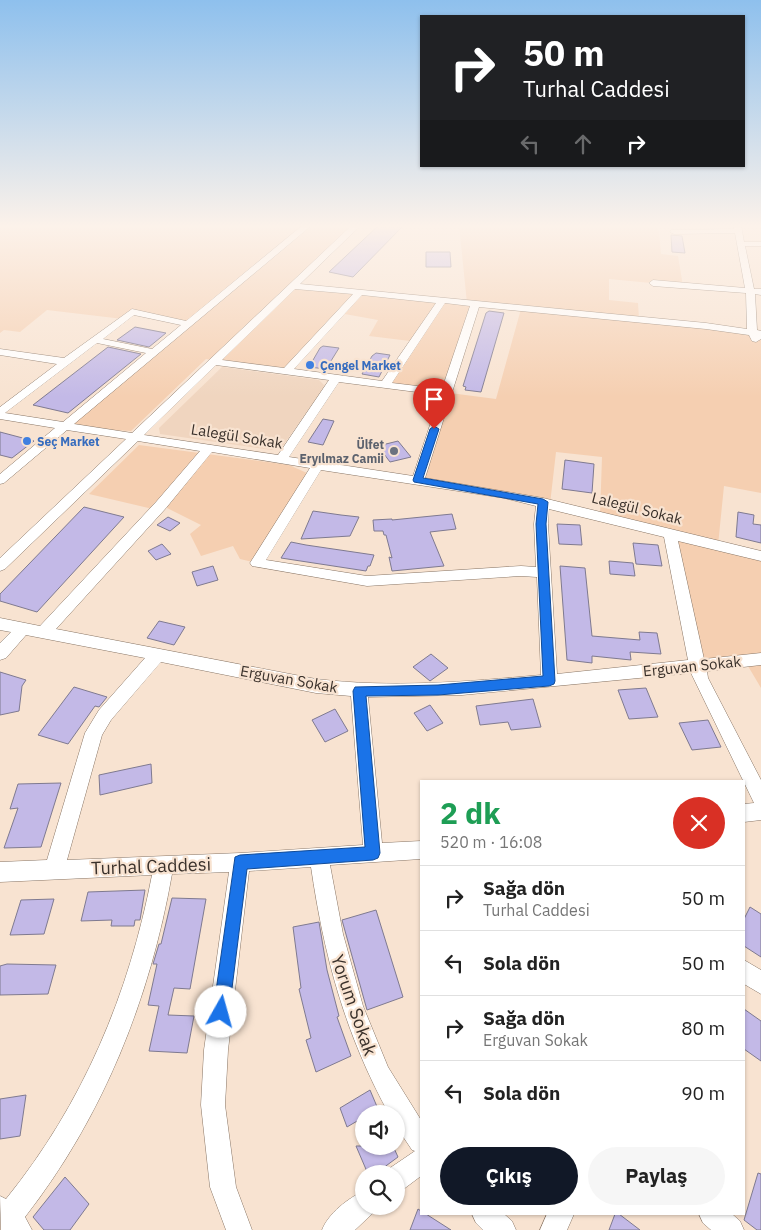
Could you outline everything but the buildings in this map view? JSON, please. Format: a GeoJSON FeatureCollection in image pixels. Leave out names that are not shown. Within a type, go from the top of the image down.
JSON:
{"type":"FeatureCollection","features":[{"type":"Feature","properties":{"kind":"street"},"geometry":{"type":"LineString","coordinates":[[0,480],[238,282]]}},
{"type":"Feature","properties":{"kind":"street"},"geometry":{"type":"LineString","coordinates":[[0,566],[298,282]]}},
{"type":"Feature","properties":{"kind":"street"},"geometry":{"type":"LineString","coordinates":[[748,282],[756,333],[761,343]]}},
{"type":"Feature","properties":{"kind":"street"},"geometry":{"type":"LineString","coordinates":[[653,283],[761,292]]}},
{"type":"Feature","properties":{"kind":"street"},"geometry":{"type":"LineString","coordinates":[[294,286],[714,327],[756,333]]}},
{"type":"Feature","properties":{"kind":"street"},"geometry":{"type":"LineString","coordinates":[[286,372],[359,293]]}},
{"type":"Feature","properties":{"kind":"street"},"geometry":{"type":"LineString","coordinates":[[385,385],[442,301]]}},
{"type":"Feature","properties":{"kind":"street"},"geometry":{"type":"LineString","coordinates":[[418,480],[475,304]]}},
{"type":"Feature","properties":{"kind":"street"},"geometry":{"type":"LineString","coordinates":[[0,412],[132,312],[188,324]]}},
{"type":"Feature","properties":{"kind":"street"},"geometry":{"type":"LineString","coordinates":[[96,340],[154,352]]}},
{"type":"Feature","properties":{"kind":"street"},"geometry":{"type":"LineString","coordinates":[[0,352],[67,362]]}},
{"type":"Feature","properties":{"kind":"street"},"geometry":{"type":"LineString","coordinates":[[215,362],[446,393]]}},
{"type":"Feature","properties":{"kind":"street"},"geometry":{"type":"LineString","coordinates":[[282,459],[335,379]]}},
{"type":"Feature","properties":{"kind":"street","name":"Lalegül Sokak"},"geometry":{"type":"LineString","coordinates":[[0,416],[418,480],[543,502],[761,556]]}},
{"type":"Feature","properties":{"kind":"street"},"geometry":{"type":"LineString","coordinates":[[44,632],[157,510],[209,448]]}},
{"type":"Feature","properties":{"kind":"street"},"geometry":{"type":"LineString","coordinates":[[318,465],[256,563],[367,581],[386,582],[521,571],[544,573]]}},
{"type":"Feature","properties":{"kind":"street"},"geometry":{"type":"LineString","coordinates":[[543,502],[541,524],[549,681]]}},
{"type":"Feature","properties":{"kind":"street"},"geometry":{"type":"LineString","coordinates":[[670,533],[700,678],[761,799]]}},
{"type":"Feature","properties":{"kind":"street","name":"Erguvan Sokak"},"geometry":{"type":"LineString","coordinates":[[0,624],[316,686],[359,691],[438,690],[549,681],[761,659]]}},
{"type":"Feature","properties":{"kind":"street"},"geometry":{"type":"LineString","coordinates":[[0,654],[23,628]]}},
{"type":"Feature","properties":{"kind":"street"},"geometry":{"type":"LineString","coordinates":[[54,870],[94,733],[105,715],[158,654]]}},
{"type":"Feature","properties":{"kind":"street"},"geometry":{"type":"LineString","coordinates":[[359,691],[373,853]]}},
{"type":"Feature","properties":{"kind":"street"},"geometry":{"type":"LineString","coordinates":[[745,814],[761,811]]}},
{"type":"Feature","properties":{"kind":"street","name":"Turhal Caddesi"},"geometry":{"type":"LineString","coordinates":[[0,872],[240,862],[420,850]]}},
{"type":"Feature","properties":{"kind":"street","name":"Yorum Sokak"},"geometry":{"type":"LineString","coordinates":[[319,857],[327,915],[337,960],[359,1030],[380,1077],[401,1114],[420,1139]]}},
{"type":"Feature","properties":{"kind":"street"},"geometry":{"type":"LineString","coordinates":[[239,1230],[223,1187],[218,1166],[213,1105],[216,1050],[240,862]]}},
{"type":"Feature","properties":{"kind":"street"},"geometry":{"type":"LineString","coordinates":[[9,1219],[60,1146],[94,1082],[119,1025],[138,974],[152,925],[164,865]]}},
{"type":"Feature","properties":{"kind":"street"},"geometry":{"type":"LineString","coordinates":[[745,972],[761,983]]}},
{"type":"Feature","properties":{"kind":"street"},"geometry":{"type":"LineString","coordinates":[[405,1173],[420,1162]]}},
{"type":"Feature","properties":{"kind":"street"},"geometry":{"type":"LineString","coordinates":[[335,1230],[355,1212]]}},
{"type":"Feature","properties":{"kind":"street"},"geometry":{"type":"LineString","coordinates":[[486,1215],[503,1230]]}},
{"type":"Feature","properties":{"kind":"street"},"geometry":{"type":"LineString","coordinates":[[554,1230],[562,1215]]}},
{"type":"Feature","properties":{"kind":"street"},"geometry":{"type":"LineString","coordinates":[[713,1215],[732,1230]]}},
{"type":"Feature","properties":{"kind":"shaded area"},"geometry":{"type":"Polygon","coordinates":[[[0,282],[298,282],[295,285],[467,303],[465,282],[609,282],[609,300],[638,303],[639,319],[761,334],[761,493],[724,486],[718,545],[761,556],[761,688],[745,661],[698,666],[670,533],[600,516],[602,457],[556,452],[550,504],[418,480],[446,393],[286,372],[206,359],[131,431],[63,427],[188,324],[132,312],[123,319],[47,310],[20,332],[4,330],[0,333],[0,282]],[[475,304],[450,393],[496,399],[521,309],[475,304]],[[339,313],[288,369],[384,382],[410,341],[369,336],[378,320],[339,313]]]}},
{"type":"Feature","properties":{"kind":"shaded area"},"geometry":{"type":"Polygon","coordinates":[[[645,282],[682,282],[683,286],[645,282]]]}},
{"type":"Feature","properties":{"kind":"shaded area"},"geometry":{"type":"Polygon","coordinates":[[[222,367],[319,380],[325,386],[282,447],[272,450],[160,434],[159,428],[222,367]]]}},
{"type":"Feature","properties":{"kind":"shaded area"},"geometry":{"type":"Polygon","coordinates":[[[139,445],[289,465],[307,473],[257,563],[240,559],[233,546],[201,556],[190,534],[201,525],[161,505],[157,510],[89,494],[139,445]]]}},
{"type":"Feature","properties":{"kind":"place","name":"Çengel Market"},"geometry":{"type":"Point","coordinates":[310,365]}},
{"type":"Feature","properties":{"kind":"place","name":"Seç Market"},"geometry":{"type":"Point","coordinates":[27,441]}},
{"type":"Feature","properties":{"kind":"place","name":"Ülfet Eryılmaz Camii"},"geometry":{"type":"Point","coordinates":[394,451]}},
{"type":"Feature","properties":{"kind":"route"},"geometry":{"type":"LineString","coordinates":[[221,1012],[240,862],[373,853],[359,691],[438,690],[549,681],[541,524],[543,502],[418,480],[434,429]]}}]}
